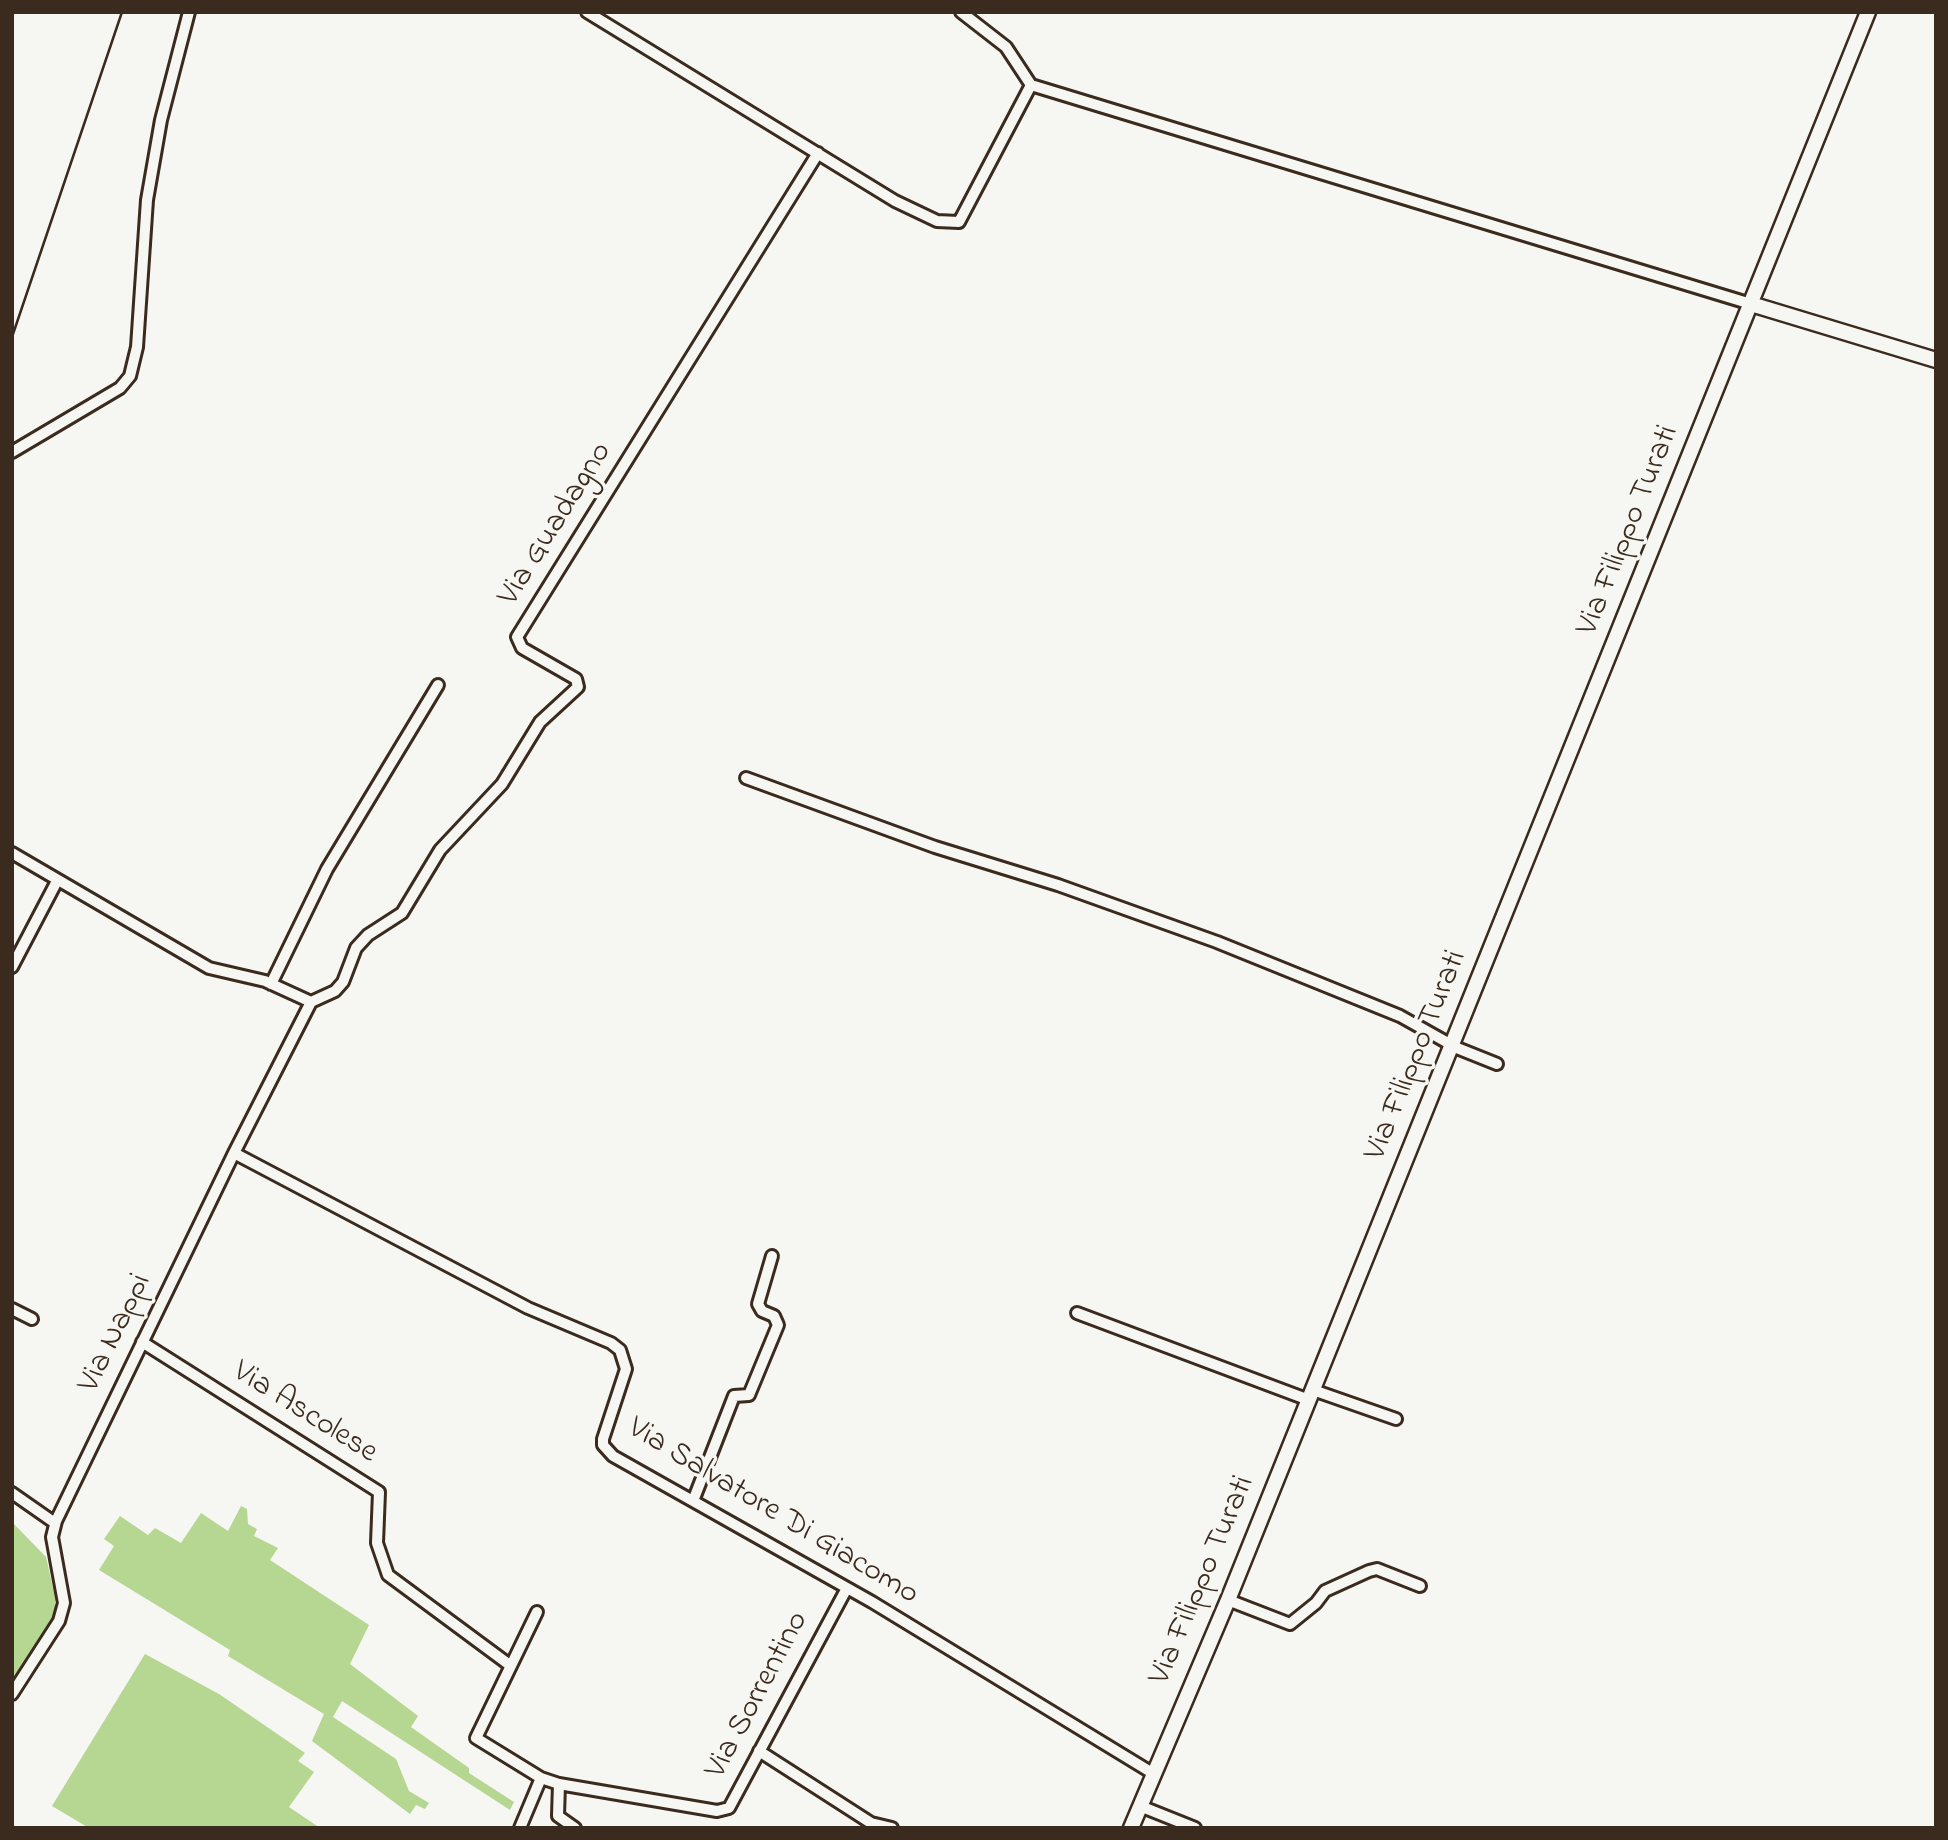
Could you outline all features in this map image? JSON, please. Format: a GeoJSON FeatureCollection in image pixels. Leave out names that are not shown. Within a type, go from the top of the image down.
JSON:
{"type":"FeatureCollection","features":[{"type":"Feature","properties":{"kind":"street"},"geometry":{"type":"LineString","coordinates":[[12,452],[120,388],[130,376],[137,347],[147,200],[161,120],[189,12]]}},
{"type":"Feature","properties":{"kind":"street"},"geometry":{"type":"LineString","coordinates":[[587,12],[895,201],[937,221],[959,222],[1031,85]]}},
{"type":"Feature","properties":{"kind":"street"},"geometry":{"type":"LineString","coordinates":[[961,12],[1006,47],[1031,85],[1936,360]]}},
{"type":"Feature","properties":{"kind":"street","name":"Via Filippo Turati"},"geometry":{"type":"LineString","coordinates":[[1131,1828],[1228,1600],[1453,1046],[1868,12]]}},
{"type":"Feature","properties":{"kind":"street","name":"Via Guadagno"},"geometry":{"type":"LineString","coordinates":[[311,1002],[335,991],[343,982],[356,948],[368,935],[402,913],[440,850],[502,784],[540,722],[578,687],[576,679],[522,648],[517,637],[818,153]]}},
{"type":"Feature","properties":{"kind":"street"},"geometry":{"type":"LineString","coordinates":[[271,984],[327,869],[438,685]]}},
{"type":"Feature","properties":{"kind":"street"},"geometry":{"type":"LineString","coordinates":[[746,778],[935,847],[1058,885],[1217,942],[1399,1016],[1453,1046],[1497,1064]]}},
{"type":"Feature","properties":{"kind":"street"},"geometry":{"type":"LineString","coordinates":[[12,853],[209,968],[271,984],[311,1002]]}},
{"type":"Feature","properties":{"kind":"street"},"geometry":{"type":"LineString","coordinates":[[12,967],[57,881]]}},
{"type":"Feature","properties":{"kind":"street","name":"Via Nappi"},"geometry":{"type":"LineString","coordinates":[[12,1694],[59,1621],[64,1603],[52,1537],[55,1524],[234,1153],[311,1002]]}},
{"type":"Feature","properties":{"kind":"street","name":"Via Salvatore Di Giacomo"},"geometry":{"type":"LineString","coordinates":[[234,1153],[528,1308],[611,1343],[620,1350],[626,1369],[604,1432],[603,1445],[613,1456],[846,1588],[1154,1774]]}},
{"type":"Feature","properties":{"kind":"street"},"geometry":{"type":"LineString","coordinates":[[693,1501],[734,1396],[748,1395],[778,1325],[774,1317],[762,1311],[758,1304],[772,1256]]}},
{"type":"Feature","properties":{"kind":"street"},"geometry":{"type":"LineString","coordinates":[[12,1309],[32,1319]]}},
{"type":"Feature","properties":{"kind":"street"},"geometry":{"type":"LineString","coordinates":[[1077,1313],[1311,1395],[1396,1419]]}},
{"type":"Feature","properties":{"kind":"street","name":"Via Ascolese"},"geometry":{"type":"LineString","coordinates":[[142,1342],[379,1492],[377,1543],[388,1575],[510,1666]]}},
{"type":"Feature","properties":{"kind":"street"},"geometry":{"type":"LineString","coordinates":[[12,1493],[55,1524]]}},
{"type":"Feature","properties":{"kind":"street"},"geometry":{"type":"LineString","coordinates":[[1228,1600],[1290,1624],[1316,1603],[1325,1591],[1369,1571],[1377,1569],[1420,1586]]}},
{"type":"Feature","properties":{"kind":"street","name":"Via Sorrentino"},"geometry":{"type":"LineString","coordinates":[[537,1612],[476,1738],[541,1778],[559,1784],[724,1811],[729,1808],[846,1588]]}},
{"type":"Feature","properties":{"kind":"street"},"geometry":{"type":"LineString","coordinates":[[759,1751],[871,1822],[892,1828]]}},
{"type":"Feature","properties":{"kind":"street"},"geometry":{"type":"LineString","coordinates":[[520,1828],[541,1778]]}},
{"type":"Feature","properties":{"kind":"street"},"geometry":{"type":"LineString","coordinates":[[559,1784],[558,1816],[575,1828]]}},
{"type":"Feature","properties":{"kind":"street"},"geometry":{"type":"LineString","coordinates":[[1140,1806],[1195,1828]]}},
{"type":"Feature","properties":{"kind":"green space"},"geometry":{"type":"Polygon","coordinates":[[[241,1506],[247,1509],[248,1524],[257,1529],[254,1536],[278,1548],[270,1560],[369,1625],[350,1664],[418,1716],[411,1727],[469,1768],[469,1773],[514,1802],[510,1810],[342,1701],[333,1717],[396,1759],[409,1791],[429,1803],[425,1809],[416,1805],[410,1814],[312,1741],[324,1714],[228,1656],[230,1650],[99,1570],[114,1546],[104,1539],[120,1516],[148,1535],[155,1528],[181,1543],[201,1513],[228,1531],[241,1506]]]}},
{"type":"Feature","properties":{"kind":"green space"},"geometry":{"type":"Polygon","coordinates":[[[12,1522],[46,1557],[55,1597],[55,1610],[46,1631],[12,1680],[12,1522]]]}},
{"type":"Feature","properties":{"kind":"green space"},"geometry":{"type":"Polygon","coordinates":[[[145,1654],[219,1694],[305,1753],[298,1761],[314,1772],[289,1807],[320,1828],[89,1828],[52,1806],[145,1654]]]}},
{"type":"Feature","properties":{"kind":"railway"},"geometry":{"type":"LineString","coordinates":[[12,337],[122,12]]}}]}
